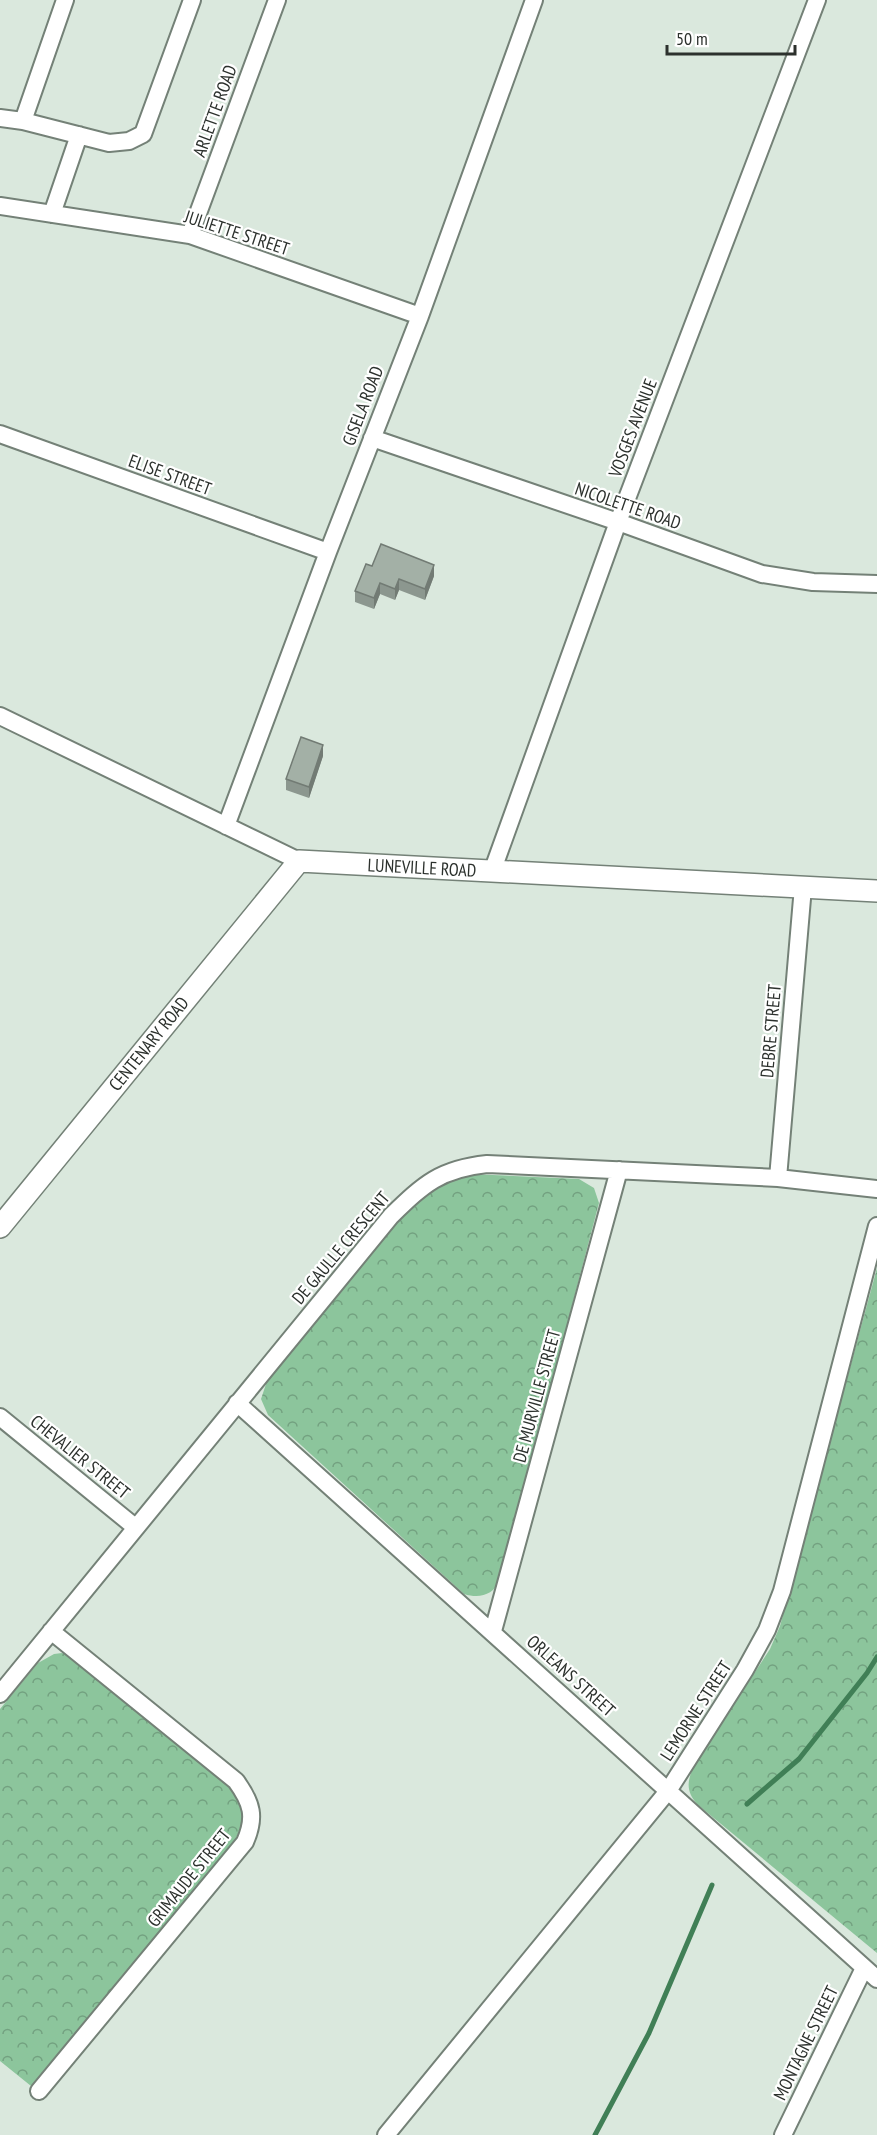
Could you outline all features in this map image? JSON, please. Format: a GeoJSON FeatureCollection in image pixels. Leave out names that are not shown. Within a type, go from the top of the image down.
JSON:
{"type":"FeatureCollection","features":[{"type":"Feature","properties":{"kind":"street"},"geometry":{"type":"LineString","coordinates":[[23,121],[65,0]]}},
{"type":"Feature","properties":{"kind":"street"},"geometry":{"type":"LineString","coordinates":[[0,118],[23,121],[110,142],[136,139],[143,134],[192,0]]}},
{"type":"Feature","properties":{"kind":"street","name":"ARLETTE ROAD"},"geometry":{"type":"LineString","coordinates":[[190,235],[277,0]]}},
{"type":"Feature","properties":{"kind":"street","name":"GISELA ROAD"},"geometry":{"type":"LineString","coordinates":[[226,826],[328,552],[420,316],[534,0]]}},
{"type":"Feature","properties":{"kind":"street"},"geometry":{"type":"LineString","coordinates":[[817,0],[834,0]]}},
{"type":"Feature","properties":{"kind":"street","name":"VOSGES AVENUE"},"geometry":{"type":"LineString","coordinates":[[492,872],[618,522],[817,0]]}},
{"type":"Feature","properties":{"kind":"street"},"geometry":{"type":"LineString","coordinates":[[52,214],[79,135]]}},
{"type":"Feature","properties":{"kind":"street","name":"JULIETTE STREET"},"geometry":{"type":"LineString","coordinates":[[0,206],[190,235],[420,316]]}},
{"type":"Feature","properties":{"kind":"street","name":"ELISE STREET"},"geometry":{"type":"LineString","coordinates":[[0,434],[328,552]]}},
{"type":"Feature","properties":{"kind":"street","name":"NICOLETTE ROAD"},"geometry":{"type":"LineString","coordinates":[[372,438],[762,574],[813,582],[877,584]]}},
{"type":"Feature","properties":{"kind":"street","name":"LUNEVILLE ROAD"},"geometry":{"type":"LineString","coordinates":[[0,716],[299,861],[877,891]]}},
{"type":"Feature","properties":{"kind":"street","name":"CENTENARY ROAD"},"geometry":{"type":"LineString","coordinates":[[0,1227],[299,861]]}},
{"type":"Feature","properties":{"kind":"street","name":"DEBRE STREET"},"geometry":{"type":"LineString","coordinates":[[778,1178],[803,887]]}},
{"type":"Feature","properties":{"kind":"street","name":"DE GAULLE CRESCENT"},"geometry":{"type":"LineString","coordinates":[[0,1694],[391,1216],[435,1178],[462,1167],[487,1164],[778,1178],[877,1189]]}},
{"type":"Feature","properties":{"kind":"street","name":"DE MURVILLE STREET"},"geometry":{"type":"LineString","coordinates":[[493,1631],[619,1170]]}},
{"type":"Feature","properties":{"kind":"street","name":"LEMORNE STREET"},"geometry":{"type":"LineString","coordinates":[[386,2135],[668,1791],[746,1670],[767,1630],[782,1591],[877,1226]]}},
{"type":"Feature","properties":{"kind":"street","name":"ORLEANS STREET"},"geometry":{"type":"LineString","coordinates":[[237,1403],[877,1979]]}},
{"type":"Feature","properties":{"kind":"street","name":"CHEVALIER STREET"},"geometry":{"type":"LineString","coordinates":[[0,1417],[135,1527]]}},
{"type":"Feature","properties":{"kind":"street","name":"GRIMAUDE STREET"},"geometry":{"type":"LineString","coordinates":[[39,2091],[246,1842],[252,1826],[247,1796],[237,1781],[51,1631]]}},
{"type":"Feature","properties":{"kind":"street","name":"MONTAGNE STREET"},"geometry":{"type":"LineString","coordinates":[[783,2135],[864,1968]]}},
{"type":"Feature","properties":{"kind":"green space"},"geometry":{"type":"Polygon","coordinates":[[[469,1174],[579,1179],[594,1188],[599,1203],[500,1580],[494,1589],[481,1596],[464,1594],[268,1415],[261,1399],[267,1381],[410,1206],[443,1182],[469,1174]]]}},
{"type":"Feature","properties":{"kind":"green space"},"geometry":{"type":"Polygon","coordinates":[[[877,1268],[877,1953],[698,1805],[691,1795],[689,1785],[695,1764],[770,1649],[780,1626],[877,1268]]]}},
{"type":"Feature","properties":{"kind":"green space"},"geometry":{"type":"Polygon","coordinates":[[[62,1653],[71,1656],[229,1785],[241,1806],[242,1820],[234,1842],[31,2086],[0,2061],[0,1709],[38,1663],[54,1654],[62,1653]]]}},
{"type":"Feature","properties":{"kind":"building"},"geometry":{"type":"Polygon","coordinates":[[[381,544],[434,565],[425,589],[399,579],[395,589],[380,583],[374,598],[355,591],[366,564],[372,566],[381,544]]]}},
{"type":"Feature","properties":{"kind":"building"},"geometry":{"type":"Polygon","coordinates":[[[301,737],[323,745],[309,787],[286,779],[301,737]]]}},
{"type":"Feature","properties":{"kind":"waterway"},"geometry":{"type":"LineString","coordinates":[[747,1804],[799,1759],[877,1657]]}},
{"type":"Feature","properties":{"kind":"waterway"},"geometry":{"type":"LineString","coordinates":[[595,2135],[649,2033],[712,1885]]}}]}
